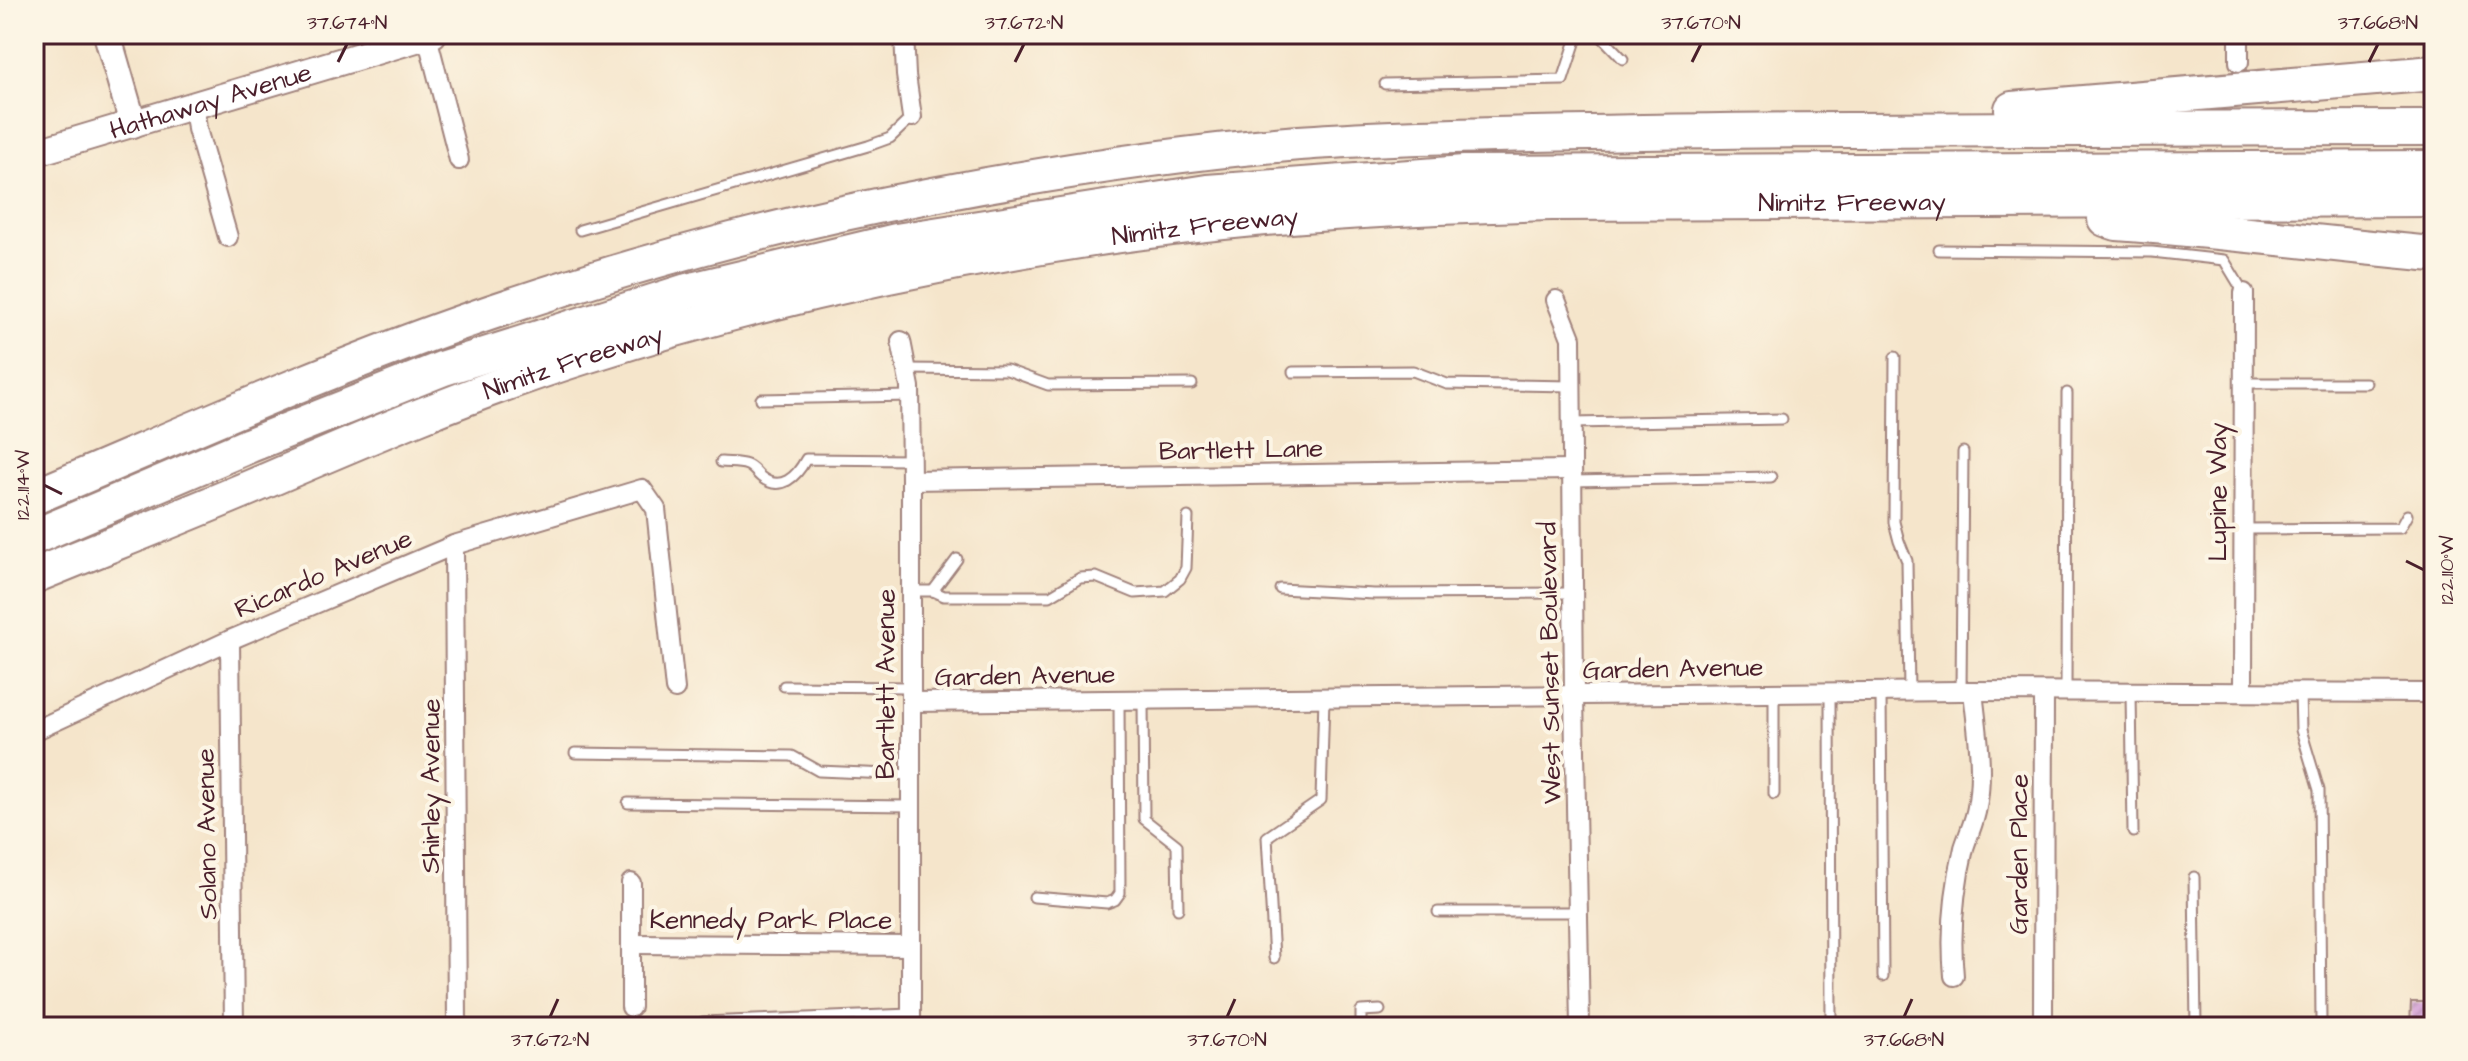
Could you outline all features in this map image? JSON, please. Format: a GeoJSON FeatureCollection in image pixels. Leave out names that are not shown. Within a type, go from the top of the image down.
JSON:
{"type":"FeatureCollection","features":[{"type":"Feature","properties":{"kind":"highway"},"geometry":{"type":"LineString","coordinates":[[1763,130],[2434,73]]}},
{"type":"Feature","properties":{"kind":"highway"},"geometry":{"type":"LineString","coordinates":[[34,497],[240,409],[457,324],[568,287],[801,223],[914,199],[1169,156],[1301,143],[1419,136],[1763,130],[2434,128]]}},
{"type":"Feature","properties":{"kind":"highway"},"geometry":{"type":"LineString","coordinates":[[34,537],[250,445],[444,368],[687,291],[896,241],[1207,192],[1464,173],[2434,168]]}},
{"type":"Feature","properties":{"kind":"highway","name":"Nimitz Freeway"},"geometry":{"type":"LineString","coordinates":[[34,576],[472,395],[701,321],[936,265],[1174,228],[1423,207],[1552,203],[2434,199]]}},
{"type":"Feature","properties":{"kind":"highway"},"geometry":{"type":"LineString","coordinates":[[2060,202],[2117,223],[2230,231],[2434,254]]}},
{"type":"Feature","properties":{"kind":"street"},"geometry":{"type":"LineString","coordinates":[[107,34],[133,124]]}},
{"type":"Feature","properties":{"kind":"street"},"geometry":{"type":"LineString","coordinates":[[904,34],[912,117]]}},
{"type":"Feature","properties":{"kind":"street"},"geometry":{"type":"LineString","coordinates":[[2239,34],[2239,62]]}},
{"type":"Feature","properties":{"kind":"street"},"geometry":{"type":"LineString","coordinates":[[430,35],[459,160]]}},
{"type":"Feature","properties":{"kind":"street","name":"Hathaway Avenue"},"geometry":{"type":"LineString","coordinates":[[34,153],[430,35]]}},
{"type":"Feature","properties":{"kind":"street"},"geometry":{"type":"LineString","coordinates":[[194,104],[197,129],[228,237]]}},
{"type":"Feature","properties":{"kind":"street","name":"Lupine Way"},"geometry":{"type":"LineString","coordinates":[[2243,692],[2244,293]]}},
{"type":"Feature","properties":{"kind":"street","name":"West Sunset Boulevard"},"geometry":{"type":"LineString","coordinates":[[1556,300],[1571,338],[1580,1027]]}},
{"type":"Feature","properties":{"kind":"street","name":"Bartlett Avenue"},"geometry":{"type":"LineString","coordinates":[[901,341],[910,396],[911,460],[911,1021]]}},
{"type":"Feature","properties":{"kind":"street","name":"Bartlett Lane"},"geometry":{"type":"LineString","coordinates":[[911,480],[1572,476]]}},
{"type":"Feature","properties":{"kind":"street","name":"Ricardo Avenue"},"geometry":{"type":"LineString","coordinates":[[34,731],[230,640],[454,545],[642,489],[656,509],[675,689]]}},
{"type":"Feature","properties":{"kind":"street","name":"Shirley Avenue"},"geometry":{"type":"LineString","coordinates":[[454,545],[457,1027]]}},
{"type":"Feature","properties":{"kind":"street","name":"Solano Avenue"},"geometry":{"type":"LineString","coordinates":[[230,640],[234,1027]]}},
{"type":"Feature","properties":{"kind":"street"},"geometry":{"type":"LineString","coordinates":[[1954,976],[1951,945],[1953,914],[1964,849],[1977,809],[1981,768],[1967,691]]}},
{"type":"Feature","properties":{"kind":"street","name":"Garden Avenue"},"geometry":{"type":"LineString","coordinates":[[912,694],[1143,700],[1967,691],[2434,693]]}},
{"type":"Feature","properties":{"kind":"street","name":"Garden Place"},"geometry":{"type":"LineString","coordinates":[[2043,1015],[2044,692]]}},
{"type":"Feature","properties":{"kind":"street","name":"Kennedy Park Place"},"geometry":{"type":"LineString","coordinates":[[631,883],[631,1007]]}},
{"type":"Feature","properties":{"kind":"street","name":"Kennedy Park Place"},"geometry":{"type":"LineString","coordinates":[[631,944],[911,946]]}},
{"type":"Feature","properties":{"kind":"lane"},"geometry":{"type":"LineString","coordinates":[[1385,84],[1563,80],[1578,34]]}},
{"type":"Feature","properties":{"kind":"lane"},"geometry":{"type":"LineString","coordinates":[[1599,34],[1623,59]]}},
{"type":"Feature","properties":{"kind":"lane"},"geometry":{"type":"LineString","coordinates":[[580,230],[868,146],[890,138],[912,117]]}},
{"type":"Feature","properties":{"kind":"lane"},"geometry":{"type":"LineString","coordinates":[[1939,250],[2152,252],[2224,260],[2244,293]]}},
{"type":"Feature","properties":{"kind":"lane"},"geometry":{"type":"LineString","coordinates":[[1895,357],[1894,522],[1907,561],[1909,692]]}},
{"type":"Feature","properties":{"kind":"lane"},"geometry":{"type":"LineString","coordinates":[[906,369],[1007,370],[1048,385],[1192,384]]}},
{"type":"Feature","properties":{"kind":"lane"},"geometry":{"type":"LineString","coordinates":[[1293,372],[1413,371],[1447,384],[1571,386]]}},
{"type":"Feature","properties":{"kind":"lane"},"geometry":{"type":"LineString","coordinates":[[2244,383],[2366,383]]}},
{"type":"Feature","properties":{"kind":"lane"},"geometry":{"type":"LineString","coordinates":[[2066,693],[2067,393]]}},
{"type":"Feature","properties":{"kind":"lane"},"geometry":{"type":"LineString","coordinates":[[761,399],[910,396]]}},
{"type":"Feature","properties":{"kind":"lane"},"geometry":{"type":"LineString","coordinates":[[1572,423],[1782,419]]}},
{"type":"Feature","properties":{"kind":"lane"},"geometry":{"type":"LineString","coordinates":[[1963,452],[1967,691]]}},
{"type":"Feature","properties":{"kind":"lane"},"geometry":{"type":"LineString","coordinates":[[721,462],[749,465],[765,480],[788,482],[797,476],[806,459],[911,460]]}},
{"type":"Feature","properties":{"kind":"lane"},"geometry":{"type":"LineString","coordinates":[[1572,476],[1771,477]]}},
{"type":"Feature","properties":{"kind":"lane"},"geometry":{"type":"LineString","coordinates":[[2243,529],[2400,528],[2407,515]]}},
{"type":"Feature","properties":{"kind":"lane"},"geometry":{"type":"LineString","coordinates":[[911,591],[933,591],[944,596],[1050,596],[1080,578],[1096,577],[1135,593],[1165,591],[1180,579],[1186,568],[1188,517]]}},
{"type":"Feature","properties":{"kind":"lane"},"geometry":{"type":"LineString","coordinates":[[933,591],[957,559]]}},
{"type":"Feature","properties":{"kind":"lane"},"geometry":{"type":"LineString","coordinates":[[1280,589],[1374,594],[1573,593]]}},
{"type":"Feature","properties":{"kind":"lane"},"geometry":{"type":"LineString","coordinates":[[784,686],[912,694]]}},
{"type":"Feature","properties":{"kind":"lane"},"geometry":{"type":"LineString","coordinates":[[1881,692],[1883,976]]}},
{"type":"Feature","properties":{"kind":"lane"},"geometry":{"type":"LineString","coordinates":[[2300,692],[2301,730],[2319,790],[2321,1022]]}},
{"type":"Feature","properties":{"kind":"lane"},"geometry":{"type":"LineString","coordinates":[[1774,693],[1774,794]]}},
{"type":"Feature","properties":{"kind":"lane"},"geometry":{"type":"LineString","coordinates":[[1830,693],[1831,1027]]}},
{"type":"Feature","properties":{"kind":"lane"},"geometry":{"type":"LineString","coordinates":[[2131,693],[2133,832]]}},
{"type":"Feature","properties":{"kind":"lane"},"geometry":{"type":"LineString","coordinates":[[1274,958],[1267,837],[1321,800],[1324,698]]}},
{"type":"Feature","properties":{"kind":"lane"},"geometry":{"type":"LineString","coordinates":[[1034,897],[1107,903],[1115,900],[1120,893],[1119,700]]}},
{"type":"Feature","properties":{"kind":"lane"},"geometry":{"type":"LineString","coordinates":[[1143,700],[1144,819],[1177,845],[1178,909]]}},
{"type":"Feature","properties":{"kind":"lane"},"geometry":{"type":"LineString","coordinates":[[575,753],[792,756],[819,771],[911,775]]}},
{"type":"Feature","properties":{"kind":"lane"},"geometry":{"type":"LineString","coordinates":[[628,803],[911,806]]}},
{"type":"Feature","properties":{"kind":"lane"},"geometry":{"type":"LineString","coordinates":[[2194,877],[2196,1027]]}},
{"type":"Feature","properties":{"kind":"lane"},"geometry":{"type":"LineString","coordinates":[[2433,900],[2434,947]]}},
{"type":"Feature","properties":{"kind":"lane"},"geometry":{"type":"LineString","coordinates":[[1438,912],[1580,912]]}},
{"type":"Feature","properties":{"kind":"lane"},"geometry":{"type":"LineString","coordinates":[[1361,1027],[1361,1011],[1380,1010]]}},
{"type":"Feature","properties":{"kind":"lane"},"geometry":{"type":"LineString","coordinates":[[703,1022],[911,1021]]}},
{"type":"Feature","properties":{"kind":"building"},"geometry":{"type":"Polygon","coordinates":[[[2411,1002],[2434,1002],[2434,1027],[2410,1027],[2411,1002]]]}}]}
